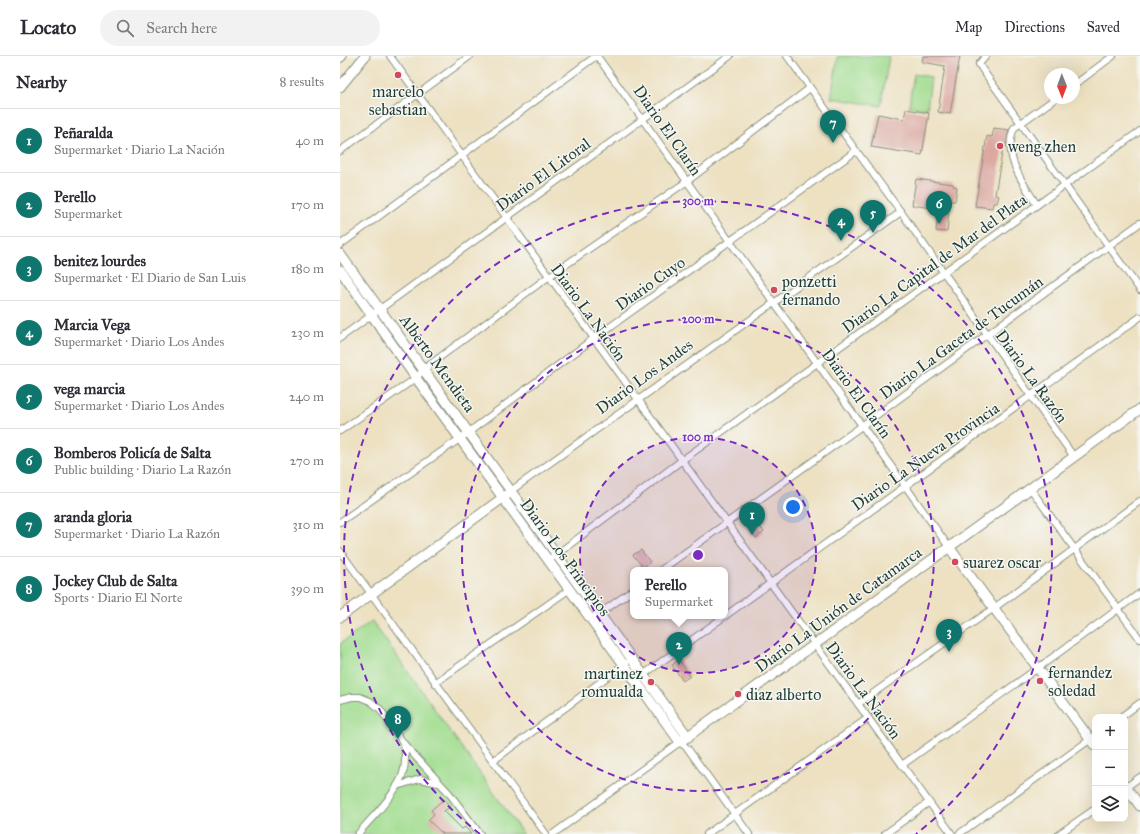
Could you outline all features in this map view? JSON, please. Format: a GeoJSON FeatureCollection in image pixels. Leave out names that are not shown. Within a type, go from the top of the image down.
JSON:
{"type":"FeatureCollection","features":[{"type":"Feature","properties":{"kind":"street"},"geometry":{"type":"LineString","coordinates":[[340,87],[365,56]]}},
{"type":"Feature","properties":{"kind":"street","name":"Diario La Nación"},"geometry":{"type":"LineString","coordinates":[[390,56],[548,277],[858,704],[928,803],[952,834]]}},
{"type":"Feature","properties":{"kind":"street"},"geometry":{"type":"LineString","coordinates":[[340,151],[470,56]]}},
{"type":"Feature","properties":{"kind":"street"},"geometry":{"type":"LineString","coordinates":[[340,245],[596,56]]}},
{"type":"Feature","properties":{"kind":"street","name":"Diario El Clarín"},"geometry":{"type":"LineString","coordinates":[[596,56],[773,303],[863,425],[949,547],[1092,739]]}},
{"type":"Feature","properties":{"kind":"street","name":"Diario El Litoral"},"geometry":{"type":"LineString","coordinates":[[340,338],[641,118],[730,56]]}},
{"type":"Feature","properties":{"kind":"street","name":"Diario La Razón"},"geometry":{"type":"LineString","coordinates":[[787,56],[1032,396],[1074,457]]}},
{"type":"Feature","properties":{"kind":"street"},"geometry":{"type":"LineString","coordinates":[[986,56],[979,64],[1140,290]]}},
{"type":"Feature","properties":{"kind":"street"},"geometry":{"type":"LineString","coordinates":[[1080,81],[1113,56]]}},
{"type":"Feature","properties":{"kind":"street"},"geometry":{"type":"LineString","coordinates":[[340,431],[416,378],[424,369],[548,277],[686,182],[810,88]]}},
{"type":"Feature","properties":{"kind":"street"},"geometry":{"type":"LineString","coordinates":[[1037,205],[1020,177],[1012,156],[1011,135],[1014,128],[1048,104]]}},
{"type":"Feature","properties":{"kind":"street","name":"Diario La Capital de Mar del Plata"},"geometry":{"type":"LineString","coordinates":[[549,560],[681,461],[1140,131]]}},
{"type":"Feature","properties":{"kind":"street","name":"Diario Cuyo"},"geometry":{"type":"LineString","coordinates":[[340,522],[461,438],[468,431],[593,339],[856,151]]}},
{"type":"Feature","properties":{"kind":"street","name":"Diario Los Andes"},"geometry":{"type":"LineString","coordinates":[[340,617],[504,498],[512,490],[900,212]]}},
{"type":"Feature","properties":{"kind":"street","name":"Diario La Gaceta de Tucumán"},"geometry":{"type":"LineString","coordinates":[[665,567],[1140,223]]}},
{"type":"Feature","properties":{"kind":"street","name":"Alberto Mendieta"},"geometry":{"type":"LineString","coordinates":[[340,254],[512,490]]}},
{"type":"Feature","properties":{"kind":"street","name":"Alberto Mendieta"},"geometry":{"type":"LineString","coordinates":[[340,270],[416,378],[504,498]]}},
{"type":"Feature","properties":{"kind":"street","name":"Diario La Nueva Provincia"},"geometry":{"type":"LineString","coordinates":[[728,614],[1032,396],[1140,316]]}},
{"type":"Feature","properties":{"kind":"street","name":"Diario La Unión de Catamarca"},"geometry":{"type":"LineString","coordinates":[[554,834],[1140,409]]}},
{"type":"Feature","properties":{"kind":"street"},"geometry":{"type":"LineString","coordinates":[[1030,488],[1140,639]]}},
{"type":"Feature","properties":{"kind":"street","name":"Diario Los Principios"},"geometry":{"type":"LineString","coordinates":[[512,490],[558,554],[596,617],[628,661],[636,680],[684,739]]}},
{"type":"Feature","properties":{"kind":"street","name":"Diario Los Principios"},"geometry":{"type":"LineString","coordinates":[[504,498],[570,589],[596,617]]}},
{"type":"Feature","properties":{"kind":"street"},"geometry":{"type":"LineString","coordinates":[[858,704],[994,608],[1140,501]]}},
{"type":"Feature","properties":{"kind":"street"},"geometry":{"type":"LineString","coordinates":[[340,551],[546,834]]}},
{"type":"Feature","properties":{"kind":"street"},"geometry":{"type":"LineString","coordinates":[[435,683],[570,589]]}},
{"type":"Feature","properties":{"kind":"street"},"geometry":{"type":"LineString","coordinates":[[596,617],[630,592]]}},
{"type":"Feature","properties":{"kind":"street"},"geometry":{"type":"LineString","coordinates":[[902,765],[1140,593]]}},
{"type":"Feature","properties":{"kind":"street","name":"Diario La Nueva Provincia"},"geometry":{"type":"LineString","coordinates":[[636,680],[721,619]]}},
{"type":"Feature","properties":{"kind":"street"},"geometry":{"type":"LineString","coordinates":[[493,761],[628,661]]}},
{"type":"Feature","properties":{"kind":"street","name":"Diario Los Principios"},"geometry":{"type":"LineString","coordinates":[[628,661],[644,674],[684,739],[688,749],[749,834]]}},
{"type":"Feature","properties":{"kind":"street"},"geometry":{"type":"LineString","coordinates":[[340,700],[352,697],[370,701],[380,709],[404,744],[439,784],[449,793],[480,834]]}},
{"type":"Feature","properties":{"kind":"street"},"geometry":{"type":"LineString","coordinates":[[1125,714],[1140,703]]}},
{"type":"Feature","properties":{"kind":"street"},"geometry":{"type":"LineString","coordinates":[[707,834],[868,718]]}},
{"type":"Feature","properties":{"kind":"street"},"geometry":{"type":"LineString","coordinates":[[959,834],[1092,741]]}},
{"type":"Feature","properties":{"kind":"street"},"geometry":{"type":"LineString","coordinates":[[358,834],[397,786],[404,769],[404,744]]}},
{"type":"Feature","properties":{"kind":"street"},"geometry":{"type":"LineString","coordinates":[[1126,786],[1140,777]]}},
{"type":"Feature","properties":{"kind":"street"},"geometry":{"type":"LineString","coordinates":[[397,786],[420,779],[439,784]]}},
{"type":"Feature","properties":{"kind":"street"},"geometry":{"type":"LineString","coordinates":[[1128,791],[1140,806]]}},
{"type":"Feature","properties":{"kind":"street"},"geometry":{"type":"LineString","coordinates":[[885,834],[928,803]]}},
{"type":"Feature","properties":{"kind":"street"},"geometry":{"type":"LineString","coordinates":[[1059,834],[1092,811]]}},
{"type":"Feature","properties":{"kind":"green space"},"geometry":{"type":"Polygon","coordinates":[[[838,56],[889,56],[881,106],[831,98],[838,56]]]}},
{"type":"Feature","properties":{"kind":"green space"},"geometry":{"type":"Polygon","coordinates":[[[914,74],[931,77],[927,109],[909,106],[914,74]]]}},
{"type":"Feature","properties":{"kind":"green space"},"geometry":{"type":"Polygon","coordinates":[[[372,621],[523,834],[340,834],[340,644],[372,621]]]}},
{"type":"Feature","properties":{"kind":"building"},"geometry":{"type":"Polygon","coordinates":[[[923,56],[960,56],[950,114],[938,112],[945,66],[922,62],[923,56]]]}},
{"type":"Feature","properties":{"kind":"building"},"geometry":{"type":"Polygon","coordinates":[[[906,109],[929,113],[922,155],[871,147],[878,114],[904,119],[906,109]]]}},
{"type":"Feature","properties":{"kind":"building"},"geometry":{"type":"Polygon","coordinates":[[[994,128],[1009,130],[1006,147],[1003,147],[995,195],[999,196],[997,203],[993,203],[992,208],[975,206],[987,136],[992,137],[994,128]]]}},
{"type":"Feature","properties":{"kind":"building"},"geometry":{"type":"Polygon","coordinates":[[[916,179],[953,184],[953,186],[957,187],[955,201],[950,201],[947,232],[936,231],[938,209],[912,205],[916,179]]]}},
{"type":"Feature","properties":{"kind":"building"},"geometry":{"type":"Polygon","coordinates":[[[754,519],[764,532],[756,538],[746,525],[754,519]]]}},
{"type":"Feature","properties":{"kind":"building"},"geometry":{"type":"Polygon","coordinates":[[[641,550],[650,562],[643,567],[633,555],[641,550]]]}},
{"type":"Feature","properties":{"kind":"building"},"geometry":{"type":"Polygon","coordinates":[[[679,660],[690,676],[683,681],[672,665],[679,660]]]}},
{"type":"Feature","properties":{"kind":"building"},"geometry":{"type":"Polygon","coordinates":[[[444,799],[450,807],[444,811],[462,829],[465,827],[471,834],[443,834],[428,820],[434,814],[431,810],[444,799]]]}},
{"type":"Feature","properties":{"kind":"place","name":"marcelo sebastian"},"geometry":{"type":"Point","coordinates":[398,75]}},
{"type":"Feature","properties":{"kind":"place","name":"aranda gloria"},"geometry":{"type":"Point","coordinates":[833,143]}},
{"type":"Feature","properties":{"kind":"place","name":"weng zhen"},"geometry":{"type":"Point","coordinates":[1000,146]}},
{"type":"Feature","properties":{"kind":"place","name":"Bomberos Policía de Salta"},"geometry":{"type":"Point","coordinates":[939,224]}},
{"type":"Feature","properties":{"kind":"place","name":"vega marcia"},"geometry":{"type":"Point","coordinates":[873,233]}},
{"type":"Feature","properties":{"kind":"place","name":"Marcia Vega"},"geometry":{"type":"Point","coordinates":[841,241]}},
{"type":"Feature","properties":{"kind":"place","name":"ponzetti fernando"},"geometry":{"type":"Point","coordinates":[774,290]}},
{"type":"Feature","properties":{"kind":"place","name":"Peñaralda"},"geometry":{"type":"Point","coordinates":[752,535]}},
{"type":"Feature","properties":{"kind":"place","name":"suarez oscar"},"geometry":{"type":"Point","coordinates":[955,562]}},
{"type":"Feature","properties":{"kind":"place","name":"benitez lourdes"},"geometry":{"type":"Point","coordinates":[949,652]}},
{"type":"Feature","properties":{"kind":"place","name":"Perello"},"geometry":{"type":"Point","coordinates":[679,665]}},
{"type":"Feature","properties":{"kind":"place","name":"fernandez soledad"},"geometry":{"type":"Point","coordinates":[1040,681]}},
{"type":"Feature","properties":{"kind":"place","name":"martinez romualda"},"geometry":{"type":"Point","coordinates":[651,682]}},
{"type":"Feature","properties":{"kind":"place","name":"diaz alberto"},"geometry":{"type":"Point","coordinates":[738,694]}},
{"type":"Feature","properties":{"kind":"place","name":"Jockey Club de Salta"},"geometry":{"type":"Point","coordinates":[398,739]}}]}
